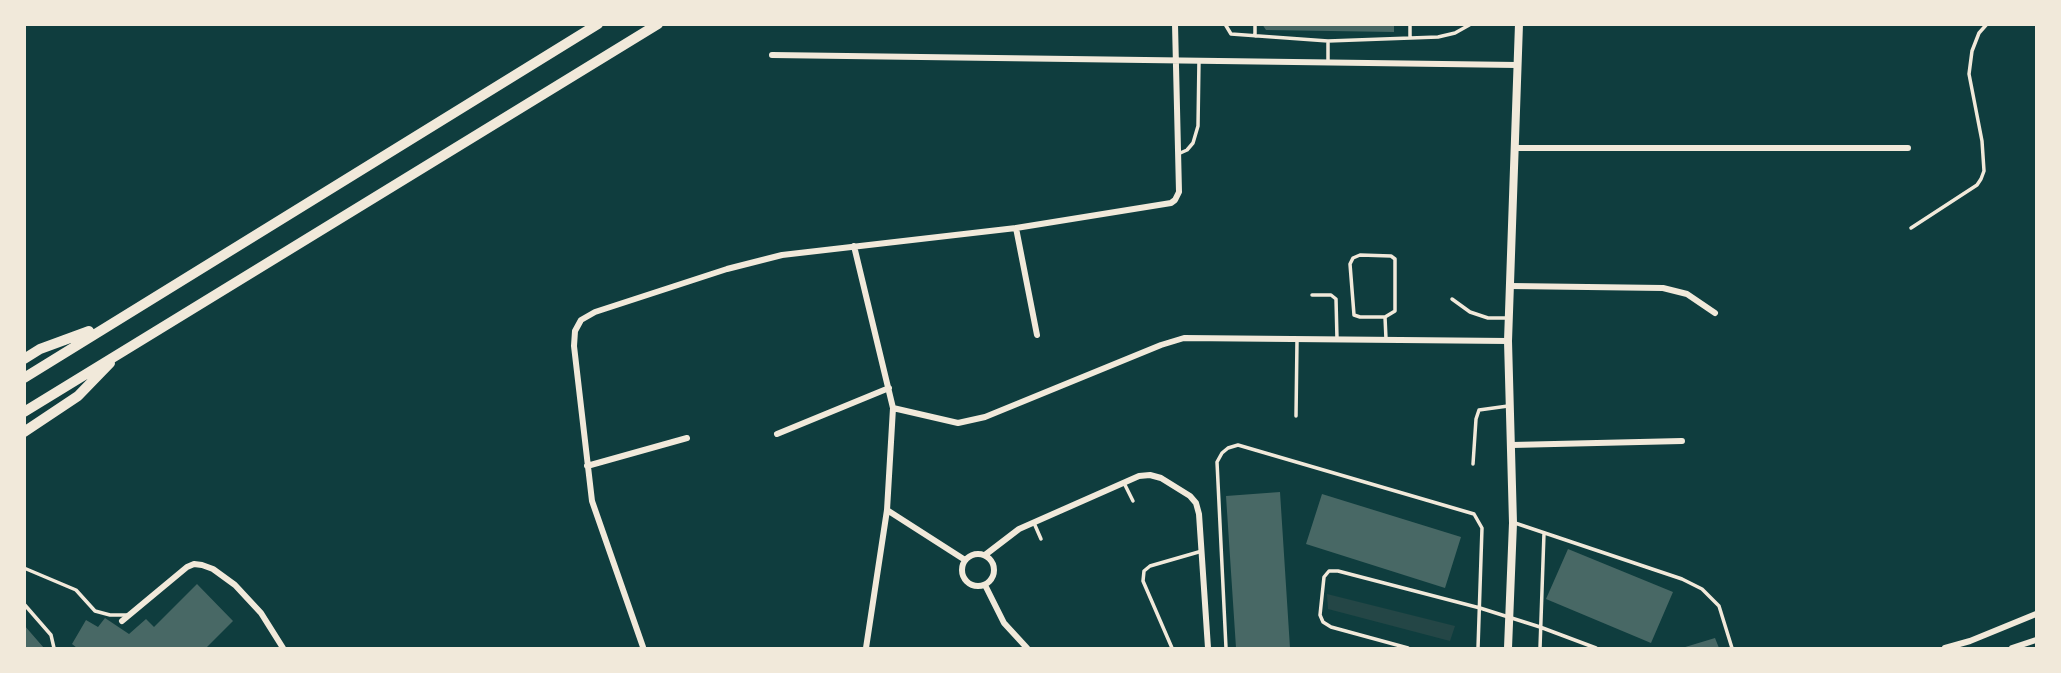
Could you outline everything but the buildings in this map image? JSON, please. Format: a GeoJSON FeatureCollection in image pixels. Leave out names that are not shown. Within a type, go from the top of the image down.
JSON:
{"type":"FeatureCollection","features":[{"type":"Feature","properties":{"kind":"highway"},"geometry":{"type":"LineString","coordinates":[[24,378],[598,24]]}},
{"type":"Feature","properties":{"kind":"highway"},"geometry":{"type":"LineString","coordinates":[[24,412],[658,24]]}},
{"type":"Feature","properties":{"kind":"highway"},"geometry":{"type":"LineString","coordinates":[[24,359],[40,349],[114,322]]}},
{"type":"Feature","properties":{"kind":"highway"},"geometry":{"type":"LineString","coordinates":[[24,432],[78,396],[122,351]]}},
{"type":"Feature","properties":{"kind":"street"},"geometry":{"type":"LineString","coordinates":[[643,647],[593,501],[574,346],[575,331],[581,320],[594,312],[727,269],[782,255],[1016,228],[1171,203],[1179,192],[1175,24]]}},
{"type":"Feature","properties":{"kind":"street"},"geometry":{"type":"LineString","coordinates":[[1508,649],[1513,523],[1508,341],[1519,24]]}},
{"type":"Feature","properties":{"kind":"street"},"geometry":{"type":"LineString","coordinates":[[772,55],[1517,65]]}},
{"type":"Feature","properties":{"kind":"street"},"geometry":{"type":"LineString","coordinates":[[1515,148],[1908,148]]}},
{"type":"Feature","properties":{"kind":"street"},"geometry":{"type":"LineString","coordinates":[[1016,228],[1037,335]]}},
{"type":"Feature","properties":{"kind":"street"},"geometry":{"type":"LineString","coordinates":[[853,246],[893,408],[887,510],[866,649]]}},
{"type":"Feature","properties":{"kind":"street"},"geometry":{"type":"LineString","coordinates":[[1511,286],[1662,288],[1687,294],[1715,313]]}},
{"type":"Feature","properties":{"kind":"street"},"geometry":{"type":"LineString","coordinates":[[893,408],[958,423],[985,417],[1184,338],[1508,341]]}},
{"type":"Feature","properties":{"kind":"street"},"geometry":{"type":"LineString","coordinates":[[777,434],[890,388]]}},
{"type":"Feature","properties":{"kind":"street"},"geometry":{"type":"LineString","coordinates":[[587,466],[687,438]]}},
{"type":"Feature","properties":{"kind":"street"},"geometry":{"type":"LineString","coordinates":[[1512,445],[1682,441]]}},
{"type":"Feature","properties":{"kind":"street"},"geometry":{"type":"LineString","coordinates":[[985,555],[1012,533],[1139,476],[1161,478],[1190,496],[1196,503],[1208,649]]}},
{"type":"Feature","properties":{"kind":"street"},"geometry":{"type":"LineString","coordinates":[[887,510],[965,560]]}},
{"type":"Feature","properties":{"kind":"street"},"geometry":{"type":"LineString","coordinates":[[978,553],[985,555],[994,566],[991,580],[985,585],[971,585],[965,580],[962,566],[965,560],[978,553]]}},
{"type":"Feature","properties":{"kind":"street"},"geometry":{"type":"LineString","coordinates":[[122,621],[187,567],[202,565],[213,569],[235,585],[261,613],[283,649]]}},
{"type":"Feature","properties":{"kind":"street"},"geometry":{"type":"LineString","coordinates":[[985,585],[1004,623],[1027,649]]}},
{"type":"Feature","properties":{"kind":"street"},"geometry":{"type":"LineString","coordinates":[[1945,649],[2036,614]]}},
{"type":"Feature","properties":{"kind":"street"},"geometry":{"type":"LineString","coordinates":[[2012,649],[2036,640]]}},
{"type":"Feature","properties":{"kind":"lane"},"geometry":{"type":"LineString","coordinates":[[1225,24],[1231,34],[1328,41],[1438,37],[1455,33],[1471,24]]}},
{"type":"Feature","properties":{"kind":"lane"},"geometry":{"type":"LineString","coordinates":[[1255,24],[1255,37]]}},
{"type":"Feature","properties":{"kind":"lane"},"geometry":{"type":"LineString","coordinates":[[1410,24],[1410,38]]}},
{"type":"Feature","properties":{"kind":"lane"},"geometry":{"type":"LineString","coordinates":[[1910,228],[1977,185],[1982,178],[1982,141],[1969,74],[1972,51],[1979,33],[1987,24]]}},
{"type":"Feature","properties":{"kind":"lane"},"geometry":{"type":"LineString","coordinates":[[1328,41],[1328,61]]}},
{"type":"Feature","properties":{"kind":"lane"},"geometry":{"type":"LineString","coordinates":[[1178,153],[1187,150],[1193,143],[1198,126],[1199,60]]}},
{"type":"Feature","properties":{"kind":"lane"},"geometry":{"type":"LineString","coordinates":[[1360,255],[1394,257],[1395,311],[1385,317],[1354,315],[1350,264],[1353,258],[1360,255]]}},
{"type":"Feature","properties":{"kind":"lane"},"geometry":{"type":"LineString","coordinates":[[1312,295],[1331,295],[1336,299],[1337,339]]}},
{"type":"Feature","properties":{"kind":"lane"},"geometry":{"type":"LineString","coordinates":[[1452,299],[1470,312],[1488,318],[1509,318]]}},
{"type":"Feature","properties":{"kind":"lane"},"geometry":{"type":"LineString","coordinates":[[1385,317],[1386,339]]}},
{"type":"Feature","properties":{"kind":"lane"},"geometry":{"type":"LineString","coordinates":[[1296,416],[1297,338]]}},
{"type":"Feature","properties":{"kind":"lane"},"geometry":{"type":"LineString","coordinates":[[1473,464],[1479,410],[1510,406]]}},
{"type":"Feature","properties":{"kind":"lane"},"geometry":{"type":"LineString","coordinates":[[1226,649],[1217,462],[1222,453],[1233,446],[1244,445],[1474,514],[1482,528],[1478,649]]}},
{"type":"Feature","properties":{"kind":"lane"},"geometry":{"type":"LineString","coordinates":[[1124,483],[1133,501]]}},
{"type":"Feature","properties":{"kind":"lane"},"geometry":{"type":"LineString","coordinates":[[1034,523],[1041,539]]}},
{"type":"Feature","properties":{"kind":"lane"},"geometry":{"type":"LineString","coordinates":[[1513,523],[1682,579],[1702,589],[1719,606],[1732,649]]}},
{"type":"Feature","properties":{"kind":"lane"},"geometry":{"type":"LineString","coordinates":[[1539,649],[1544,533]]}},
{"type":"Feature","properties":{"kind":"lane"},"geometry":{"type":"LineString","coordinates":[[1172,649],[1143,581],[1144,571],[1150,566],[1202,551]]}},
{"type":"Feature","properties":{"kind":"lane"},"geometry":{"type":"LineString","coordinates":[[24,568],[76,590],[94,611],[110,615],[130,615]]}},
{"type":"Feature","properties":{"kind":"lane"},"geometry":{"type":"LineString","coordinates":[[1408,649],[1331,627],[1323,622],[1320,615],[1324,577],[1329,571],[1338,571],[1480,608],[1540,626],[1596,649]]}},
{"type":"Feature","properties":{"kind":"lane"},"geometry":{"type":"LineString","coordinates":[[24,604],[51,635],[54,649]]}},
{"type":"Feature","properties":{"kind":"shaded area"},"geometry":{"type":"Polygon","coordinates":[[[1327,594],[1455,626],[1450,641],[1328,609],[1327,594]]]}}]}
